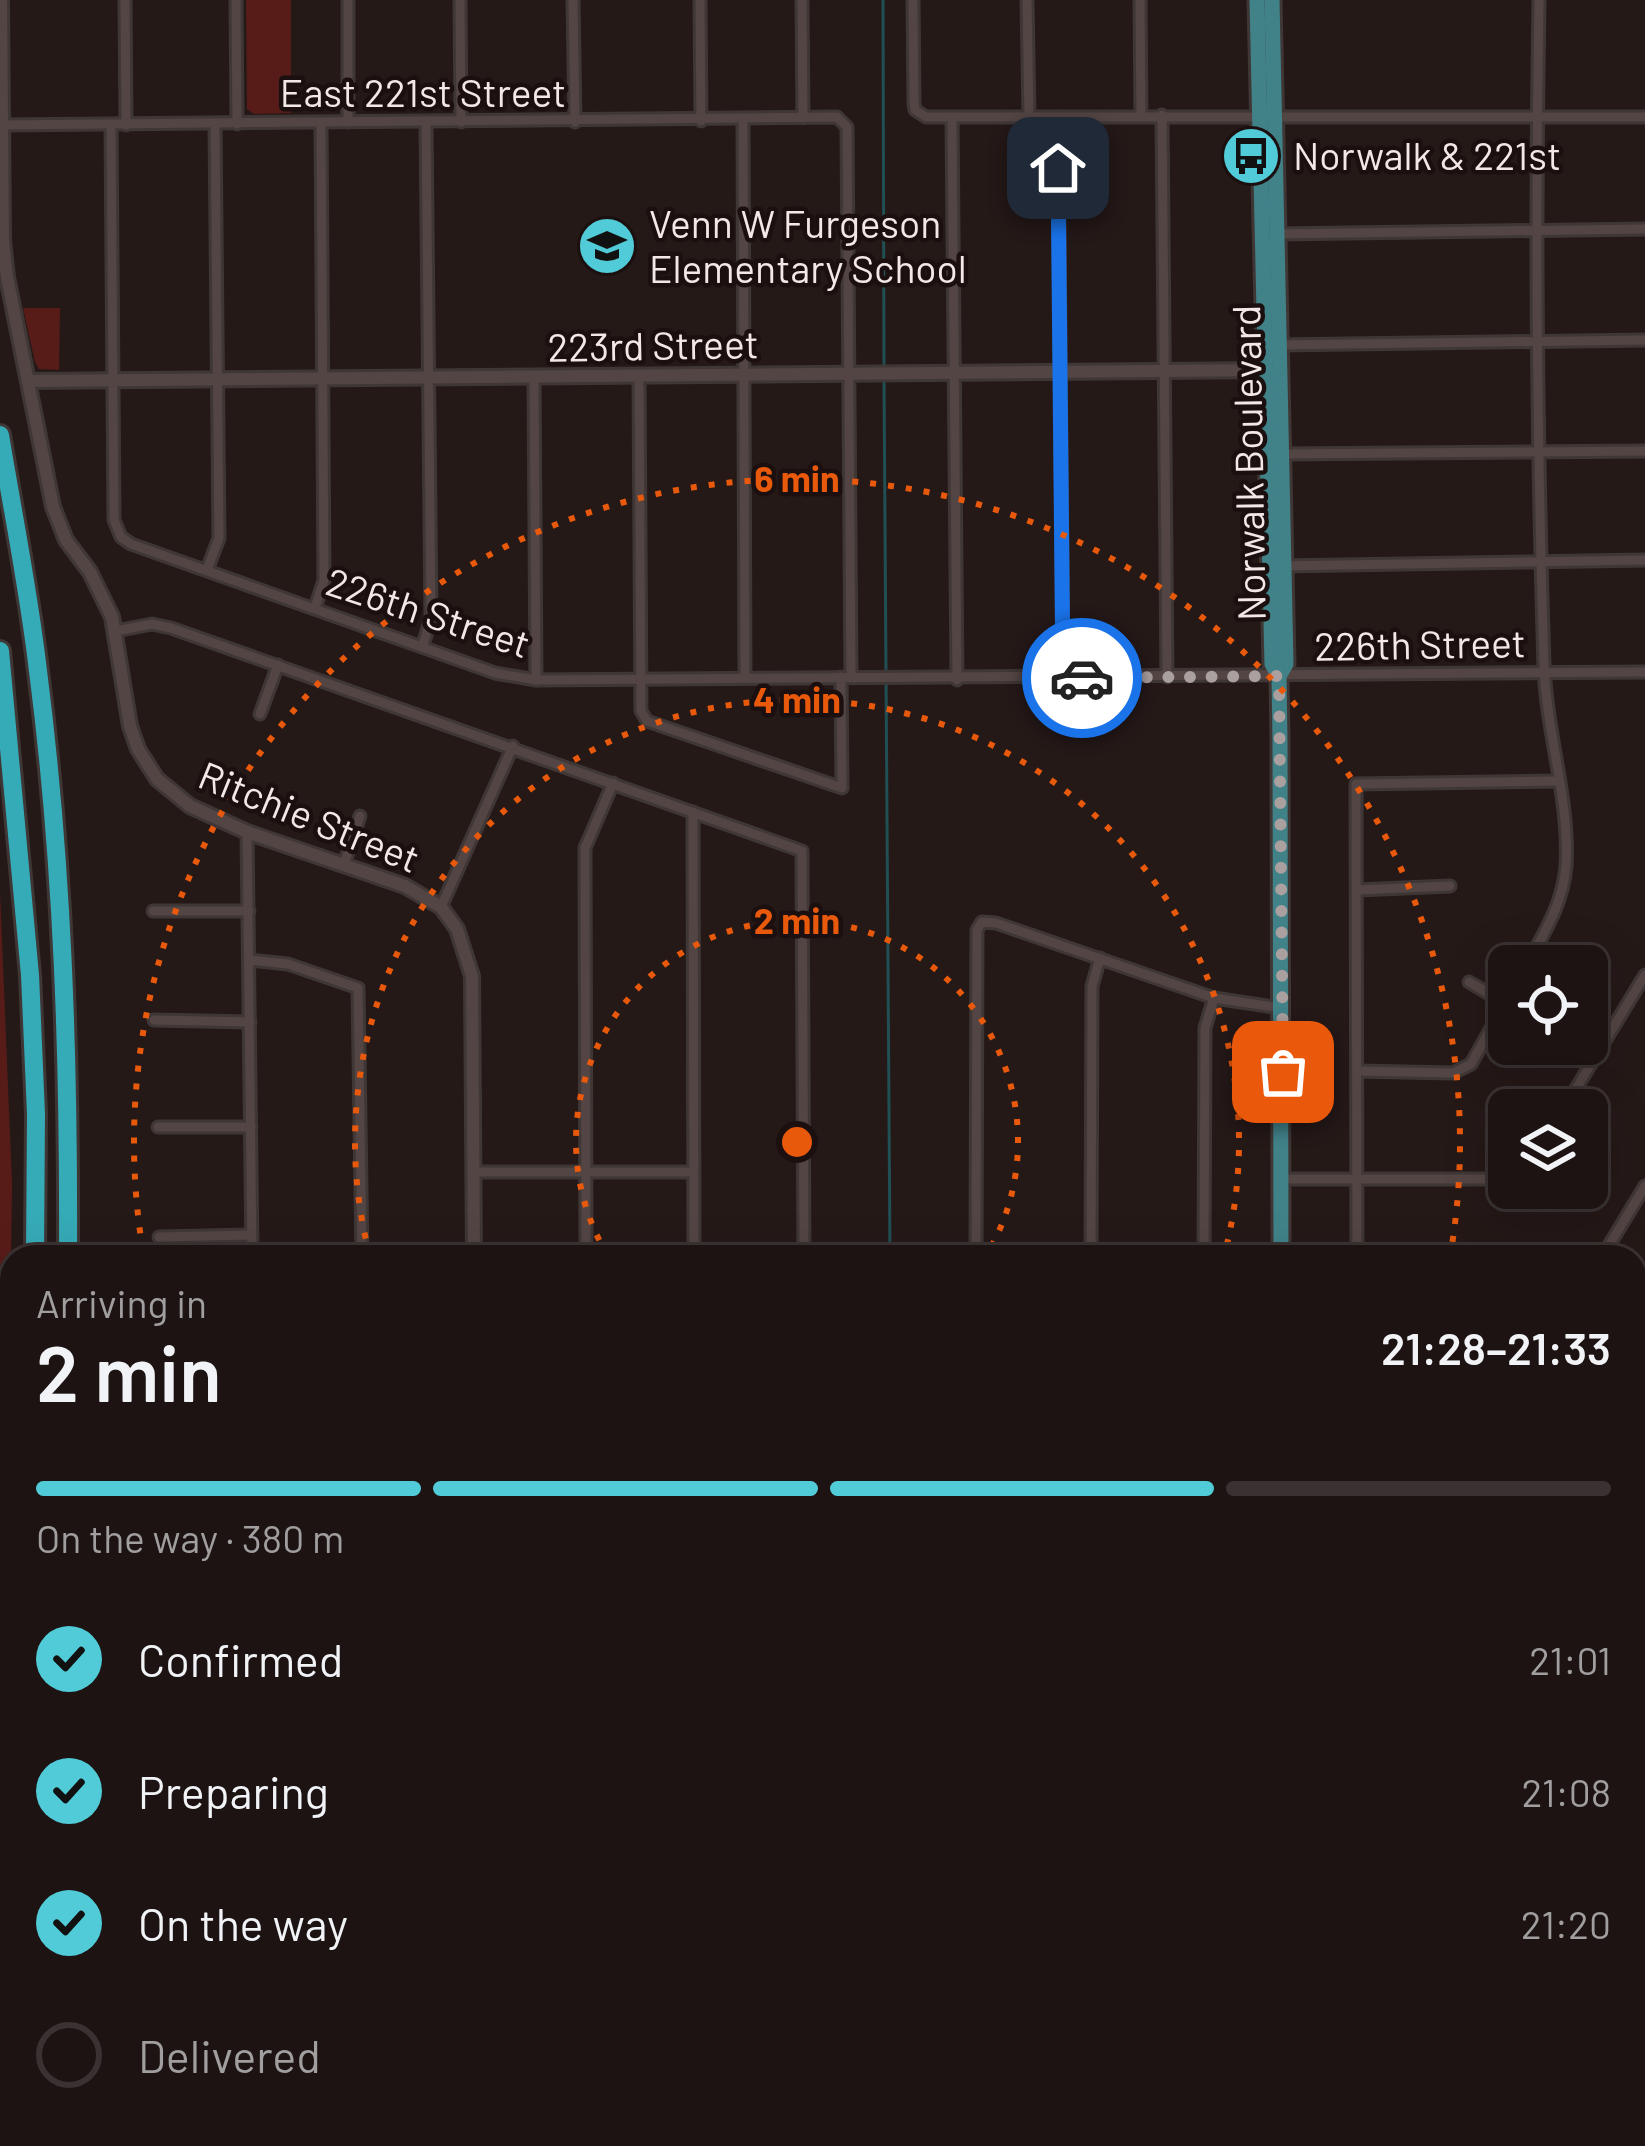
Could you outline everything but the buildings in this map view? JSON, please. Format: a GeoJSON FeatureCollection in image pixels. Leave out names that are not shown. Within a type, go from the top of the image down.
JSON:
{"type":"FeatureCollection","features":[{"type":"Feature","properties":{"kind":"highway"},"geometry":{"type":"LineString","coordinates":[[0,435],[38,669],[53,818],[69,1130],[68,1245]]}},
{"type":"Feature","properties":{"kind":"highway"},"geometry":{"type":"LineString","coordinates":[[0,650],[30,974],[35,1245]]}},
{"type":"Feature","properties":{"kind":"highway"},"geometry":{"type":"LineString","coordinates":[[35,1212],[45,1245]]}},
{"type":"Feature","properties":{"kind":"main road","name":"Norwalk Boulevard"},"geometry":{"type":"LineString","coordinates":[[1257,0],[1276,234],[1271,345]]}},
{"type":"Feature","properties":{"kind":"main road","name":"Norwalk Boulevard"},"geometry":{"type":"LineString","coordinates":[[1272,0],[1266,115],[1276,566],[1286,664],[1279,676],[1281,1245]]}},
{"type":"Feature","properties":{"kind":"main road","name":"Norwalk Boulevard"},"geometry":{"type":"LineString","coordinates":[[1272,370],[1281,454],[1276,566]]}},
{"type":"Feature","properties":{"kind":"street"},"geometry":{"type":"LineString","coordinates":[[1,0],[4,252],[53,507],[66,540],[102,593],[116,631],[152,624],[172,628],[802,850],[804,1245]]}},
{"type":"Feature","properties":{"kind":"street"},"geometry":{"type":"LineString","coordinates":[[125,0],[126,125]]}},
{"type":"Feature","properties":{"kind":"street"},"geometry":{"type":"LineString","coordinates":[[236,0],[237,124]]}},
{"type":"Feature","properties":{"kind":"street"},"geometry":{"type":"LineString","coordinates":[[348,0],[348,122]]}},
{"type":"Feature","properties":{"kind":"street"},"geometry":{"type":"LineString","coordinates":[[460,0],[461,122]]}},
{"type":"Feature","properties":{"kind":"street"},"geometry":{"type":"LineString","coordinates":[[573,0],[575,122]]}},
{"type":"Feature","properties":{"kind":"street"},"geometry":{"type":"LineString","coordinates":[[700,0],[700,121]]}},
{"type":"Feature","properties":{"kind":"street"},"geometry":{"type":"LineString","coordinates":[[802,0],[803,118]]}},
{"type":"Feature","properties":{"kind":"street"},"geometry":{"type":"LineString","coordinates":[[914,0],[914,104],[920,114],[952,118],[1266,115],[1310,120],[1645,117]]}},
{"type":"Feature","properties":{"kind":"street"},"geometry":{"type":"LineString","coordinates":[[1027,0],[1029,118]]}},
{"type":"Feature","properties":{"kind":"street"},"geometry":{"type":"LineString","coordinates":[[1140,0],[1141,116]]}},
{"type":"Feature","properties":{"kind":"street"},"geometry":{"type":"LineString","coordinates":[[1536,945],[1563,891],[1566,844],[1544,674],[1537,230],[1539,0]]}},
{"type":"Feature","properties":{"kind":"street"},"geometry":{"type":"LineString","coordinates":[[1162,115],[1167,677]]}},
{"type":"Feature","properties":{"kind":"street","name":"East 221st Street"},"geometry":{"type":"LineString","coordinates":[[3,125],[837,117],[847,128],[848,374]]}},
{"type":"Feature","properties":{"kind":"street"},"geometry":{"type":"LineString","coordinates":[[1058,117],[1063,679]]}},
{"type":"Feature","properties":{"kind":"street"},"geometry":{"type":"LineString","coordinates":[[952,118],[957,680]]}},
{"type":"Feature","properties":{"kind":"street"},"geometry":{"type":"LineString","coordinates":[[743,120],[745,678]]}},
{"type":"Feature","properties":{"kind":"street"},"geometry":{"type":"LineString","coordinates":[[423,645],[430,618],[426,122]]}},
{"type":"Feature","properties":{"kind":"street"},"geometry":{"type":"LineString","coordinates":[[315,608],[324,580],[321,123]]}},
{"type":"Feature","properties":{"kind":"street"},"geometry":{"type":"LineString","coordinates":[[207,570],[219,538],[215,124]]}},
{"type":"Feature","properties":{"kind":"street","name":"226th Street"},"geometry":{"type":"LineString","coordinates":[[111,125],[116,530],[131,544],[495,673],[536,680],[1645,672]]}},
{"type":"Feature","properties":{"kind":"street"},"geometry":{"type":"LineString","coordinates":[[1276,234],[1645,229]]}},
{"type":"Feature","properties":{"kind":"street"},"geometry":{"type":"LineString","coordinates":[[1271,345],[1645,340]]}},
{"type":"Feature","properties":{"kind":"street","name":"223rd Street"},"geometry":{"type":"LineString","coordinates":[[28,381],[1272,370]]}},
{"type":"Feature","properties":{"kind":"street"},"geometry":{"type":"LineString","coordinates":[[639,376],[641,711],[646,721],[842,788],[848,374]]}},
{"type":"Feature","properties":{"kind":"street"},"geometry":{"type":"LineString","coordinates":[[534,377],[536,680]]}},
{"type":"Feature","properties":{"kind":"street"},"geometry":{"type":"LineString","coordinates":[[1281,454],[1645,451]]}},
{"type":"Feature","properties":{"kind":"street"},"geometry":{"type":"LineString","coordinates":[[1276,566],[1645,560]]}},
{"type":"Feature","properties":{"kind":"street","name":"Ritchie Street"},"geometry":{"type":"LineString","coordinates":[[116,631],[130,726],[157,779],[190,806],[247,832],[405,886],[441,907]]}},
{"type":"Feature","properties":{"kind":"street"},"geometry":{"type":"LineString","coordinates":[[260,714],[278,665]]}},
{"type":"Feature","properties":{"kind":"street"},"geometry":{"type":"LineString","coordinates":[[474,1245],[472,976],[457,929],[441,907],[513,746]]}},
{"type":"Feature","properties":{"kind":"street"},"geometry":{"type":"LineString","coordinates":[[1358,1245],[1356,784],[1557,782]]}},
{"type":"Feature","properties":{"kind":"street"},"geometry":{"type":"LineString","coordinates":[[586,1245],[584,848],[613,783]]}},
{"type":"Feature","properties":{"kind":"street"},"geometry":{"type":"LineString","coordinates":[[693,812],[694,1245]]}},
{"type":"Feature","properties":{"kind":"street"},"geometry":{"type":"LineString","coordinates":[[344,864],[360,816]]}},
{"type":"Feature","properties":{"kind":"street"},"geometry":{"type":"LineString","coordinates":[[247,832],[252,1245]]}},
{"type":"Feature","properties":{"kind":"street"},"geometry":{"type":"LineString","coordinates":[[1357,890],[1450,886]]}},
{"type":"Feature","properties":{"kind":"street"},"geometry":{"type":"LineString","coordinates":[[153,911],[249,911]]}},
{"type":"Feature","properties":{"kind":"street"},"geometry":{"type":"LineString","coordinates":[[976,1245],[976,930],[982,922],[1214,998],[1282,1008]]}},
{"type":"Feature","properties":{"kind":"street"},"geometry":{"type":"LineString","coordinates":[[1091,1245],[1092,986],[1100,958]]}},
{"type":"Feature","properties":{"kind":"street"},"geometry":{"type":"LineString","coordinates":[[249,960],[288,964],[358,988],[362,1245]]}},
{"type":"Feature","properties":{"kind":"street"},"geometry":{"type":"LineString","coordinates":[[1577,1089],[1640,997],[1645,975]]}},
{"type":"Feature","properties":{"kind":"street"},"geometry":{"type":"LineString","coordinates":[[1469,982],[1488,990]]}},
{"type":"Feature","properties":{"kind":"street"},"geometry":{"type":"LineString","coordinates":[[1204,1245],[1205,1028],[1214,998]]}},
{"type":"Feature","properties":{"kind":"street"},"geometry":{"type":"LineString","coordinates":[[154,1021],[250,1022]]}},
{"type":"Feature","properties":{"kind":"street"},"geometry":{"type":"LineString","coordinates":[[1357,1072],[1453,1073],[1471,1064],[1488,1033]]}},
{"type":"Feature","properties":{"kind":"street"},"geometry":{"type":"LineString","coordinates":[[158,1126],[251,1126]]}},
{"type":"Feature","properties":{"kind":"street"},"geometry":{"type":"LineString","coordinates":[[474,1172],[693,1172]]}},
{"type":"Feature","properties":{"kind":"street"},"geometry":{"type":"LineString","coordinates":[[1282,1180],[1488,1179]]}},
{"type":"Feature","properties":{"kind":"street"},"geometry":{"type":"LineString","coordinates":[[1609,1245],[1645,1186]]}},
{"type":"Feature","properties":{"kind":"street"},"geometry":{"type":"LineString","coordinates":[[159,1237],[252,1235]]}},
{"type":"Feature","properties":{"kind":"shaded area"},"geometry":{"type":"Polygon","coordinates":[[[246,0],[291,0],[291,113],[254,114],[247,109],[246,0]]]}},
{"type":"Feature","properties":{"kind":"shaded area"},"geometry":{"type":"Polygon","coordinates":[[[23,308],[60,308],[59,370],[39,369],[23,308]]]}},
{"type":"Feature","properties":{"kind":"shaded area"},"geometry":{"type":"Polygon","coordinates":[[[0,892],[12,1184],[11,1245],[0,1245],[0,892]]]}},
{"type":"Feature","properties":{"kind":"waterway"},"geometry":{"type":"LineString","coordinates":[[883,0],[884,370]]}},
{"type":"Feature","properties":{"kind":"waterway"},"geometry":{"type":"LineString","coordinates":[[884,380],[890,1245]]}},
{"type":"Feature","properties":{"kind":"way so far"},"geometry":{"type":"LineString","coordinates":[[1082,678],[1279,676],[1283,1072]]}},
{"type":"Feature","properties":{"kind":"place","name":"Norwalk & 221st"},"geometry":{"type":"Point","coordinates":[1251,156]}},
{"type":"Feature","properties":{"kind":"place","name":"Venn W Furgeson Elementary School"},"geometry":{"type":"Point","coordinates":[607,246]}},
{"type":"Feature","properties":{"kind":"route"},"geometry":{"type":"LineString","coordinates":[[1058,168],[1063,679],[1082,678]]}}]}
